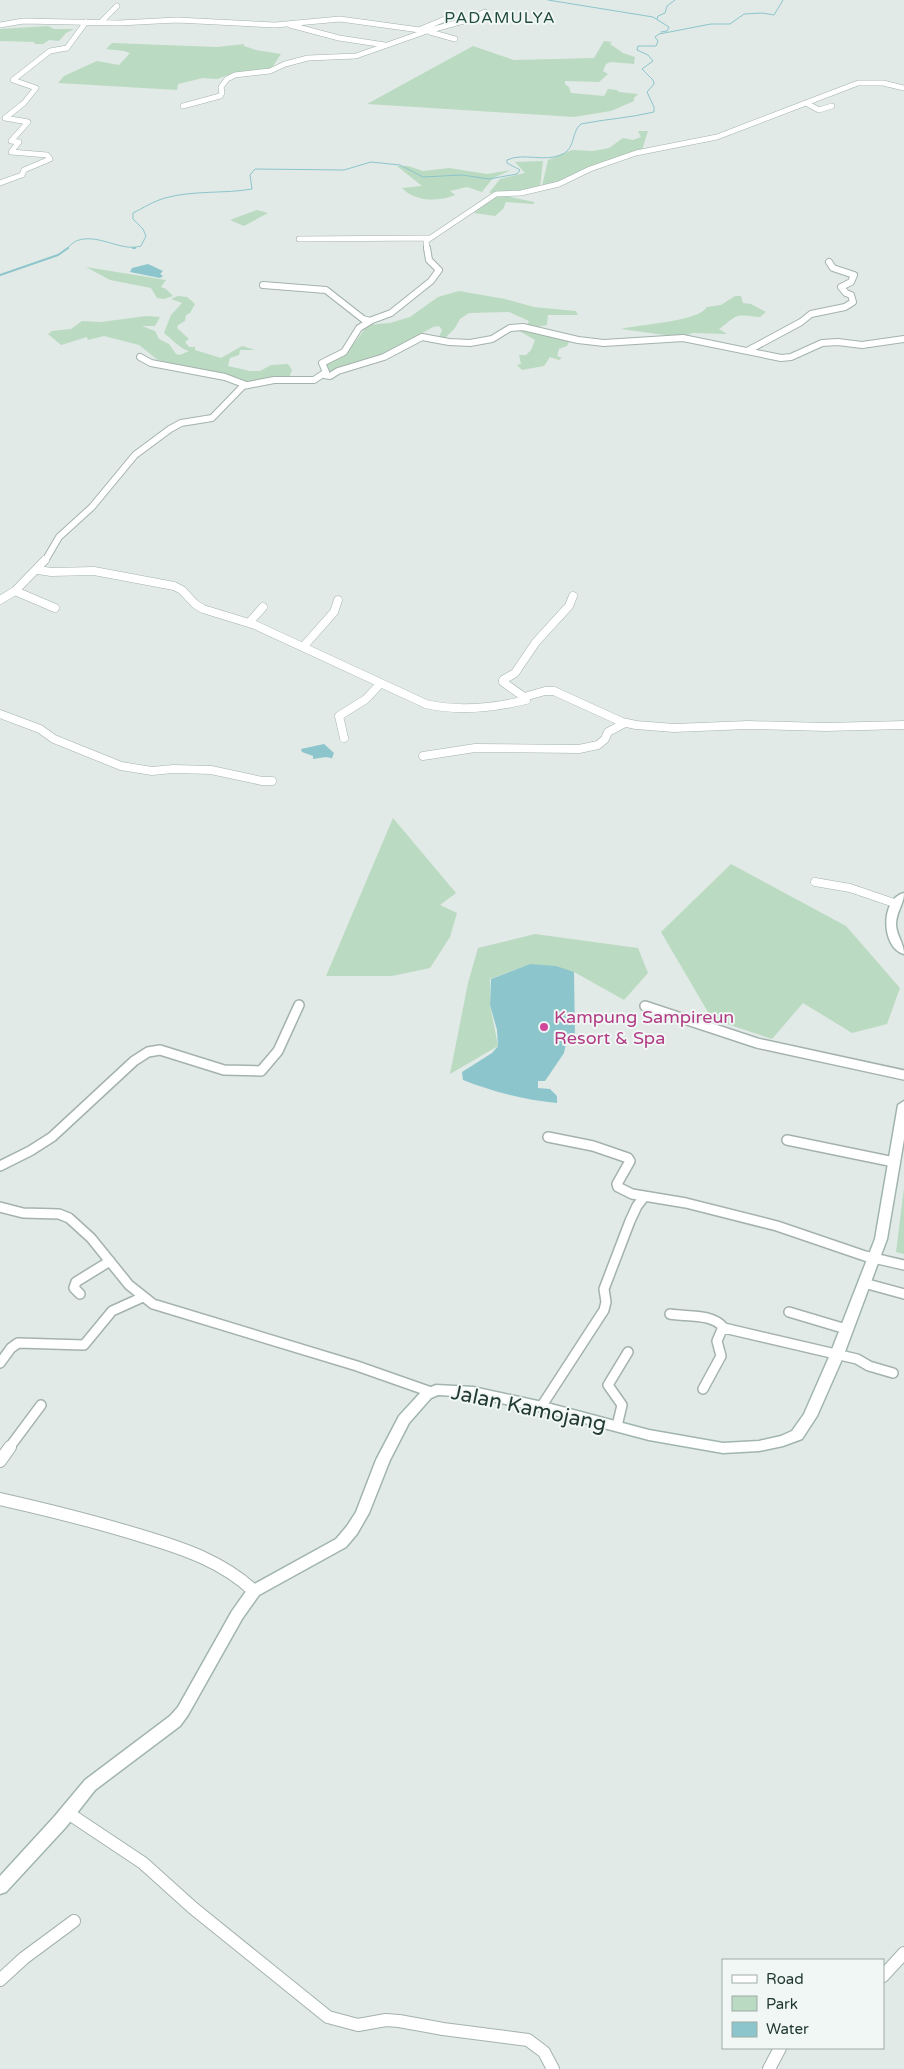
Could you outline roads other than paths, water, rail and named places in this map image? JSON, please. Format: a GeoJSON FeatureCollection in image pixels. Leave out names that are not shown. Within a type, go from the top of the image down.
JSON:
{"type":"FeatureCollection","features":[{"type":"Feature","properties":{"kind":"main road"},"geometry":{"type":"LineString","coordinates":[[901,900],[890,918],[890,926],[898,944],[904,951]]}},
{"type":"Feature","properties":{"kind":"main road","name":"Jalan Kamojang"},"geometry":{"type":"LineString","coordinates":[[0,1887],[68,1813],[90,1785],[175,1721],[183,1711],[237,1615],[254,1591],[341,1543],[362,1513],[390,1443],[419,1401],[431,1392],[461,1390],[541,1407],[649,1435],[716,1446],[759,1446],[790,1439],[801,1430],[810,1416],[837,1354],[881,1239],[904,1105]]}},
{"type":"Feature","properties":{"kind":"street"},"geometry":{"type":"LineString","coordinates":[[101,22],[117,6]]}},
{"type":"Feature","properties":{"kind":"street"},"geometry":{"type":"LineString","coordinates":[[183,106],[220,96],[222,93],[221,87],[226,80],[235,75],[270,70],[308,58],[356,56],[427,31],[471,19],[485,12]]}},
{"type":"Feature","properties":{"kind":"street"},"geometry":{"type":"LineString","coordinates":[[288,25],[314,20],[344,19],[421,29],[455,39]]}},
{"type":"Feature","properties":{"kind":"street"},"geometry":{"type":"LineString","coordinates":[[421,29],[434,22],[446,19]]}},
{"type":"Feature","properties":{"kind":"street"},"geometry":{"type":"LineString","coordinates":[[0,25],[29,21],[177,20],[288,25],[338,38],[385,45]]}},
{"type":"Feature","properties":{"kind":"street"},"geometry":{"type":"LineString","coordinates":[[0,183],[22,175],[24,170],[50,159],[46,156],[11,152],[20,142],[11,141],[28,122],[5,118],[14,108],[22,105],[36,88],[13,80],[50,51],[67,48],[86,22]]}},
{"type":"Feature","properties":{"kind":"street"},"geometry":{"type":"LineString","coordinates":[[324,376],[326,372],[322,363],[344,352],[365,325],[391,313],[431,281],[438,272],[438,268],[429,260],[425,243],[429,238],[496,194],[521,193],[559,184],[590,169],[636,153],[717,137],[858,83],[883,83],[904,88]]}},
{"type":"Feature","properties":{"kind":"street"},"geometry":{"type":"LineString","coordinates":[[806,103],[819,110],[832,106]]}},
{"type":"Feature","properties":{"kind":"street"},"geometry":{"type":"LineString","coordinates":[[299,239],[429,238]]}},
{"type":"Feature","properties":{"kind":"street"},"geometry":{"type":"LineString","coordinates":[[749,350],[788,330],[804,320],[809,314],[825,309],[842,308],[853,302],[851,295],[841,288],[851,282],[854,275],[833,268],[829,262]]}},
{"type":"Feature","properties":{"kind":"street"},"geometry":{"type":"LineString","coordinates":[[263,285],[326,290],[362,319],[365,325]]}},
{"type":"Feature","properties":{"kind":"street"},"geometry":{"type":"LineString","coordinates":[[0,600],[15,591],[38,570],[48,558],[59,537],[92,507],[140,450],[178,424],[212,418],[246,385],[274,380],[314,380],[330,376],[338,371],[384,357],[422,337],[458,343],[482,342],[492,339],[505,330],[514,327],[535,329],[558,336],[604,343],[683,338],[786,358],[822,343],[838,342],[862,345],[904,339]]}},
{"type":"Feature","properties":{"kind":"street"},"geometry":{"type":"LineString","coordinates":[[140,357],[151,363],[225,377],[246,385]]}},
{"type":"Feature","properties":{"kind":"street"},"geometry":{"type":"LineString","coordinates":[[38,570],[51,572],[94,571],[174,586],[182,590],[194,604],[203,609],[249,623],[426,704],[443,708],[502,706],[526,700],[524,696]]}},
{"type":"Feature","properties":{"kind":"street"},"geometry":{"type":"LineString","coordinates":[[15,591],[55,608]]}},
{"type":"Feature","properties":{"kind":"street"},"geometry":{"type":"LineString","coordinates":[[573,596],[569,606],[536,642],[515,673],[503,680],[503,682],[524,696],[554,691],[625,723],[674,728],[748,725],[826,727],[904,725]]}},
{"type":"Feature","properties":{"kind":"street"},"geometry":{"type":"LineString","coordinates":[[304,647],[334,612],[338,600]]}},
{"type":"Feature","properties":{"kind":"street"},"geometry":{"type":"LineString","coordinates":[[249,623],[258,615],[263,607]]}},
{"type":"Feature","properties":{"kind":"street"},"geometry":{"type":"LineString","coordinates":[[344,738],[339,716],[370,696],[380,684]]}},
{"type":"Feature","properties":{"kind":"street"},"geometry":{"type":"LineString","coordinates":[[0,714],[40,730],[54,739],[121,766],[152,771],[172,769],[211,770],[262,781],[272,781]]}},
{"type":"Feature","properties":{"kind":"street"},"geometry":{"type":"LineString","coordinates":[[423,756],[475,748],[579,749],[598,745],[613,728],[625,723]]}},
{"type":"Feature","properties":{"kind":"street"},"geometry":{"type":"LineString","coordinates":[[815,882],[901,900]]}},
{"type":"Feature","properties":{"kind":"street"},"geometry":{"type":"LineString","coordinates":[[0,1166],[30,1151],[52,1137],[134,1061],[148,1051],[156,1049],[165,1050],[220,1070],[252,1072],[262,1070],[270,1063],[292,1026],[299,1005]]}},
{"type":"Feature","properties":{"kind":"street"},"geometry":{"type":"LineString","coordinates":[[645,1006],[764,1045],[904,1075]]}},
{"type":"Feature","properties":{"kind":"street"},"geometry":{"type":"LineString","coordinates":[[548,1137],[593,1146],[628,1158],[630,1161],[617,1184],[618,1187],[632,1194],[686,1203],[777,1226],[874,1258],[904,1265]]}},
{"type":"Feature","properties":{"kind":"street"},"geometry":{"type":"LineString","coordinates":[[787,1140],[894,1162]]}},
{"type":"Feature","properties":{"kind":"street"},"geometry":{"type":"LineString","coordinates":[[541,1407],[604,1310],[606,1302],[604,1289],[636,1206],[644,1197]]}},
{"type":"Feature","properties":{"kind":"street"},"geometry":{"type":"LineString","coordinates":[[0,1207],[22,1212],[60,1215],[68,1218],[82,1229],[143,1297],[158,1306],[357,1366],[431,1392]]}},
{"type":"Feature","properties":{"kind":"street"},"geometry":{"type":"LineString","coordinates":[[80,1294],[74,1288],[76,1282],[110,1261]]}},
{"type":"Feature","properties":{"kind":"street"},"geometry":{"type":"LineString","coordinates":[[864,1283],[904,1294]]}},
{"type":"Feature","properties":{"kind":"street"},"geometry":{"type":"LineString","coordinates":[[0,1363],[11,1348],[18,1343],[84,1345],[112,1311],[143,1297]]}},
{"type":"Feature","properties":{"kind":"street"},"geometry":{"type":"LineString","coordinates":[[789,1312],[846,1329]]}},
{"type":"Feature","properties":{"kind":"street"},"geometry":{"type":"LineString","coordinates":[[670,1314],[688,1318],[696,1315],[720,1323],[722,1327],[748,1335],[857,1358],[870,1366],[894,1373]]}},
{"type":"Feature","properties":{"kind":"street"},"geometry":{"type":"LineString","coordinates":[[703,1389],[720,1356],[720,1349],[716,1341],[722,1327]]}},
{"type":"Feature","properties":{"kind":"street"},"geometry":{"type":"LineString","coordinates":[[617,1426],[624,1408],[623,1403],[608,1388],[608,1385],[628,1352]]}},
{"type":"Feature","properties":{"kind":"street"},"geometry":{"type":"LineString","coordinates":[[0,1461],[41,1405]]}},
{"type":"Feature","properties":{"kind":"street"},"geometry":{"type":"LineString","coordinates":[[0,1499],[90,1520],[178,1547],[242,1578],[254,1591]]}},
{"type":"Feature","properties":{"kind":"street"},"geometry":{"type":"LineString","coordinates":[[68,1813],[143,1863],[193,1908],[328,2017],[358,2025],[386,2020],[399,2021],[443,2029],[528,2040],[544,2052],[553,2069]]}},
{"type":"Feature","properties":{"kind":"street"},"geometry":{"type":"LineString","coordinates":[[0,1980],[24,1958],[74,1921]]}},
{"type":"Feature","properties":{"kind":"street"},"geometry":{"type":"LineString","coordinates":[[884,1974],[904,1953]]}},
{"type":"Feature","properties":{"kind":"street"},"geometry":{"type":"LineString","coordinates":[[769,2069],[779,2049]]}},
{"type":"Feature","properties":{"kind":"water"},"geometry":{"type":"Polygon","coordinates":[[[148,264],[163,271],[160,274],[163,276],[160,278],[130,272],[132,268],[148,264]]]}},
{"type":"Feature","properties":{"kind":"water"},"geometry":{"type":"Polygon","coordinates":[[[324,744],[334,753],[332,758],[336,759],[326,757],[313,759],[313,756],[302,752],[301,749],[324,744]]]}},
{"type":"Feature","properties":{"kind":"water"},"geometry":{"type":"Polygon","coordinates":[[[530,964],[556,966],[574,972],[575,1039],[566,1044],[564,1053],[545,1081],[538,1081],[538,1088],[550,1089],[557,1096],[557,1103],[509,1095],[463,1080],[462,1072],[492,1053],[498,1046],[497,1030],[490,1005],[491,979],[530,964]]]}},
{"type":"Feature","properties":{"kind":"waterway"},"geometry":{"type":"LineString","coordinates":[[548,0],[653,17],[669,27],[667,31],[661,32]]}},
{"type":"Feature","properties":{"kind":"waterway"},"geometry":{"type":"LineString","coordinates":[[657,19],[658,16],[665,13],[667,6],[675,0]]}},
{"type":"Feature","properties":{"kind":"waterway"},"geometry":{"type":"LineString","coordinates":[[66,249],[75,241],[87,239],[95,239],[126,247],[141,246],[146,236],[143,229],[133,219],[133,213],[165,198],[198,193],[252,189],[250,175],[255,169],[344,170],[371,162],[400,165],[423,177],[462,175],[489,179],[517,174],[520,170],[507,163],[507,160],[520,157],[549,158],[563,154],[572,144],[576,131],[581,124],[654,112],[654,107],[647,92],[654,84],[653,80],[642,69],[653,61],[648,55],[637,50],[638,46],[656,46],[658,41],[655,37],[659,34],[711,24],[730,24],[744,14],[762,13],[774,15],[783,0]]}},
{"type":"Feature","properties":{"kind":"waterway"},"geometry":{"type":"LineString","coordinates":[[0,275],[58,255],[68,248]]}},
{"type":"Feature","properties":{"kind":"place","name":"Kampung Sampireun Resort & Spa"},"geometry":{"type":"Point","coordinates":[544,1027]}},
{"type":"Feature","properties":{"kind":"district","name":"PADAMULYA"},"geometry":{"type":"Point","coordinates":[500,17]}}]}
